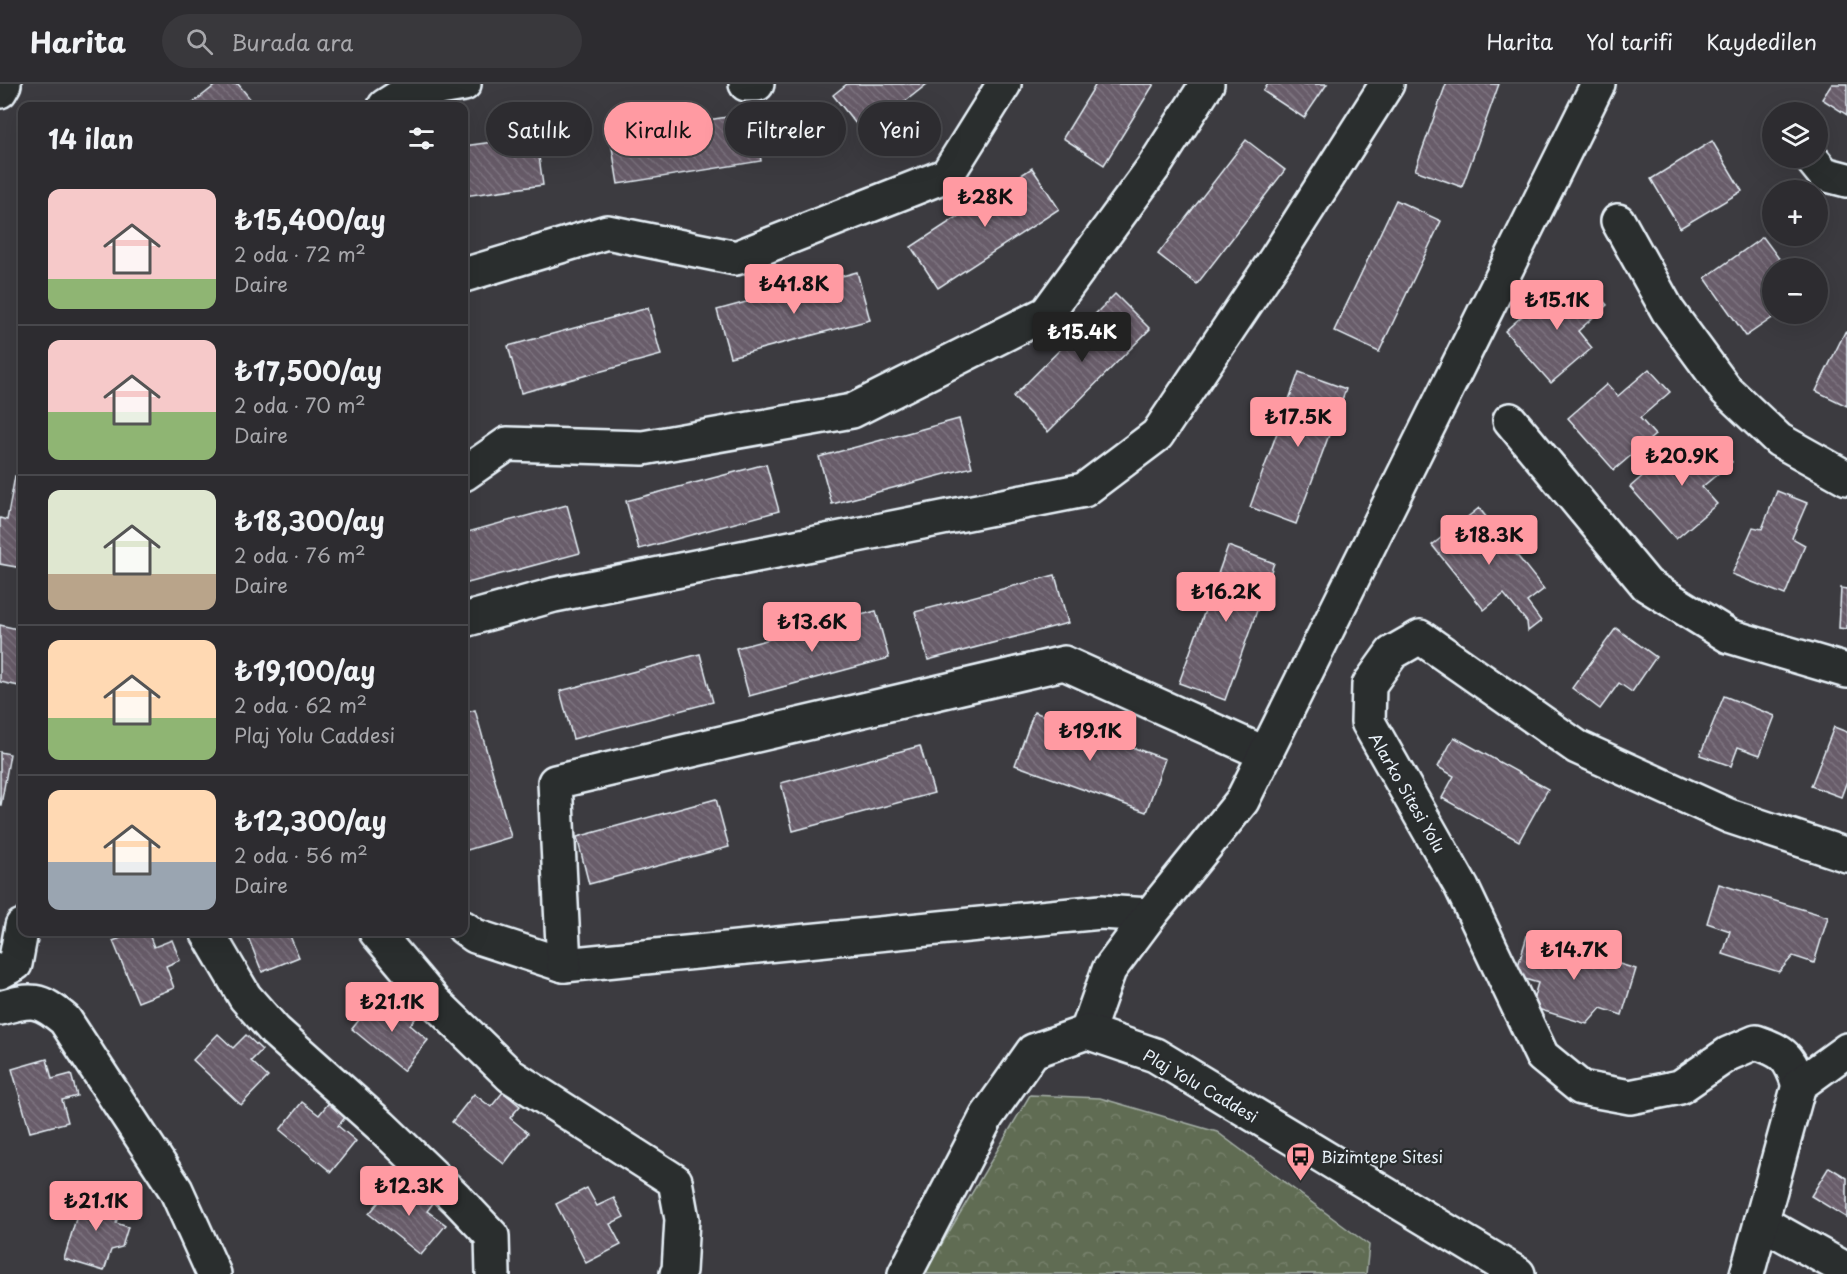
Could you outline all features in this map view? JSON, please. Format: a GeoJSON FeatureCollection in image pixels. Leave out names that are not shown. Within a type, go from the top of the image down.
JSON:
{"type":"FeatureCollection","features":[{"type":"Feature","properties":{"kind":"street"},"geometry":{"type":"LineString","coordinates":[[0,91],[4,84]]}},
{"type":"Feature","properties":{"kind":"street"},"geometry":{"type":"LineString","coordinates":[[391,102],[404,94],[464,84]]}},
{"type":"Feature","properties":{"kind":"street"},"geometry":{"type":"LineString","coordinates":[[468,274],[608,232],[736,258],[947,175],[1004,84]]}},
{"type":"Feature","properties":{"kind":"street"},"geometry":{"type":"LineString","coordinates":[[468,471],[507,444],[643,448],[852,411],[1047,313],[1152,168],[1208,84]]}},
{"type":"Feature","properties":{"kind":"street"},"geometry":{"type":"LineString","coordinates":[[468,620],[554,595],[1084,490],[1157,435],[1277,257],[1387,84]]}},
{"type":"Feature","properties":{"kind":"street"},"geometry":{"type":"LineString","coordinates":[[905,1274],[987,1116],[1033,1051],[1087,1032],[1109,970],[1242,801],[1598,84]]}},
{"type":"Feature","properties":{"kind":"street"},"geometry":{"type":"LineString","coordinates":[[1819,168],[1824,174],[1847,180]]}},
{"type":"Feature","properties":{"kind":"street"},"geometry":{"type":"LineString","coordinates":[[1618,221],[1668,310],[1726,390],[1779,441],[1847,478]]}},
{"type":"Feature","properties":{"kind":"street"},"geometry":{"type":"LineString","coordinates":[[1510,420],[1647,585],[1729,636],[1847,671]]}},
{"type":"Feature","properties":{"kind":"street","name":"Alarko Sitesi Yolu"},"geometry":{"type":"LineString","coordinates":[[1799,1085],[1793,1068],[1779,1050],[1756,1042],[1728,1054],[1680,1087],[1630,1097],[1581,1088],[1542,1056],[1462,888],[1368,722],[1369,685],[1392,653],[1420,637],[1577,747],[1729,816],[1847,855]]}},
{"type":"Feature","properties":{"kind":"street"},"geometry":{"type":"LineString","coordinates":[[564,965],[555,782],[1064,663],[1266,754]]}},
{"type":"Feature","properties":{"kind":"street"},"geometry":{"type":"LineString","coordinates":[[468,931],[475,936],[564,965],[1101,912],[1150,915]]}},
{"type":"Feature","properties":{"kind":"street"},"geometry":{"type":"LineString","coordinates":[[0,972],[15,964],[20,936]]}},
{"type":"Feature","properties":{"kind":"street"},"geometry":{"type":"LineString","coordinates":[[209,936],[245,997],[274,1031],[381,1126],[492,1236],[493,1274]]}},
{"type":"Feature","properties":{"kind":"street"},"geometry":{"type":"LineString","coordinates":[[379,936],[434,1001],[511,1076],[675,1181],[682,1219],[677,1274]]}},
{"type":"Feature","properties":{"kind":"street"},"geometry":{"type":"LineString","coordinates":[[0,1008],[25,1001],[48,1005],[65,1020],[176,1190],[214,1274]]}},
{"type":"Feature","properties":{"kind":"street","name":"Plaj Yolu Caddesi"},"geometry":{"type":"LineString","coordinates":[[1087,1032],[1155,1055],[1518,1274]]}},
{"type":"Feature","properties":{"kind":"street"},"geometry":{"type":"LineString","coordinates":[[1747,1274],[1799,1085],[1847,1050]]}},
{"type":"Feature","properties":{"kind":"street"},"geometry":{"type":"LineString","coordinates":[[1761,1222],[1847,1270]]}},
{"type":"Feature","properties":{"kind":"green space"},"geometry":{"type":"Polygon","coordinates":[[[1030,1095],[1100,1098],[1217,1132],[1369,1245],[1366,1274],[924,1274],[1030,1095]]]}},
{"type":"Feature","properties":{"kind":"building"},"geometry":{"type":"Polygon","coordinates":[[[217,84],[238,84],[253,102],[194,102],[217,84]]]}},
{"type":"Feature","properties":{"kind":"building"},"geometry":{"type":"Polygon","coordinates":[[[847,84],[927,84],[904,102],[858,102],[858,126],[846,111],[846,102],[839,102],[833,95],[847,84]]]}},
{"type":"Feature","properties":{"kind":"building"},"geometry":{"type":"Polygon","coordinates":[[[1096,84],[1154,84],[1104,165],[1063,138],[1096,84]]]}},
{"type":"Feature","properties":{"kind":"building"},"geometry":{"type":"Polygon","coordinates":[[[1268,84],[1327,84],[1304,118],[1263,91],[1268,84]]]}},
{"type":"Feature","properties":{"kind":"building"},"geometry":{"type":"Polygon","coordinates":[[[1446,84],[1499,84],[1462,187],[1415,170],[1446,84]]]}},
{"type":"Feature","properties":{"kind":"building"},"geometry":{"type":"Polygon","coordinates":[[[1832,84],[1847,84],[1847,115],[1828,102],[1822,99],[1832,84]]]}},
{"type":"Feature","properties":{"kind":"building"},"geometry":{"type":"Polygon","coordinates":[[[725,117],[725,156],[760,156],[761,161],[618,184],[613,156],[713,156],[713,119],[725,117]]]}},
{"type":"Feature","properties":{"kind":"building"},"geometry":{"type":"Polygon","coordinates":[[[1246,140],[1285,170],[1197,284],[1158,254],[1246,140]]]}},
{"type":"Feature","properties":{"kind":"building"},"geometry":{"type":"Polygon","coordinates":[[[1712,141],[1742,191],[1680,228],[1651,179],[1712,141]]]}},
{"type":"Feature","properties":{"kind":"building"},"geometry":{"type":"Polygon","coordinates":[[[486,143],[486,156],[539,156],[543,185],[468,195],[468,145],[486,143]]]}},
{"type":"Feature","properties":{"kind":"building"},"geometry":{"type":"Polygon","coordinates":[[[1032,168],[1059,209],[938,288],[911,247],[1032,168]]]}},
{"type":"Feature","properties":{"kind":"building"},"geometry":{"type":"Polygon","coordinates":[[[1396,200],[1441,221],[1379,352],[1334,331],[1396,200]]]}},
{"type":"Feature","properties":{"kind":"building"},"geometry":{"type":"Polygon","coordinates":[[[1762,238],[1762,246],[1770,246],[1779,258],[1762,258],[1763,324],[1746,336],[1705,278],[1762,238]]]}},
{"type":"Feature","properties":{"kind":"building"},"geometry":{"type":"Polygon","coordinates":[[[857,272],[870,320],[730,357],[717,310],[857,272]]]}},
{"type":"Feature","properties":{"kind":"building"},"geometry":{"type":"Polygon","coordinates":[[[1586,282],[1607,305],[1578,331],[1592,348],[1551,383],[1505,331],[1544,297],[1555,309],[1586,282]]]}},
{"type":"Feature","properties":{"kind":"building"},"geometry":{"type":"Polygon","coordinates":[[[1115,294],[1150,329],[1048,432],[1013,397],[1115,294]]]}},
{"type":"Feature","properties":{"kind":"building"},"geometry":{"type":"Polygon","coordinates":[[[648,308],[661,355],[521,393],[508,346],[648,308]]]}},
{"type":"Feature","properties":{"kind":"building"},"geometry":{"type":"Polygon","coordinates":[[[1845,332],[1847,333],[1847,406],[1816,391],[1845,332]]]}},
{"type":"Feature","properties":{"kind":"building"},"geometry":{"type":"Polygon","coordinates":[[[1649,369],[1670,392],[1640,418],[1655,435],[1614,470],[1568,418],[1607,384],[1618,396],[1649,369]]]}},
{"type":"Feature","properties":{"kind":"building"},"geometry":{"type":"Polygon","coordinates":[[[1299,372],[1346,389],[1296,524],[1250,507],[1299,372]]]}},
{"type":"Feature","properties":{"kind":"building"},"geometry":{"type":"Polygon","coordinates":[[[959,419],[972,467],[832,504],[819,457],[959,419]]]}},
{"type":"Feature","properties":{"kind":"building"},"geometry":{"type":"Polygon","coordinates":[[[1711,438],[1732,462],[1702,487],[1717,504],[1676,539],[1630,487],[1669,453],[1680,464],[1711,438]]]}},
{"type":"Feature","properties":{"kind":"building"},"geometry":{"type":"Polygon","coordinates":[[[766,464],[779,511],[639,549],[626,501],[766,464]]]}},
{"type":"Feature","properties":{"kind":"building"},"geometry":{"type":"Polygon","coordinates":[[[15,476],[18,477],[18,567],[0,564],[0,518],[7,520],[15,476]]]}},
{"type":"Feature","properties":{"kind":"building"},"geometry":{"type":"Polygon","coordinates":[[[1777,491],[1807,503],[1792,538],[1805,545],[1785,595],[1732,574],[1753,527],[1762,529],[1777,491]]]}},
{"type":"Feature","properties":{"kind":"building"},"geometry":{"type":"Polygon","coordinates":[[[567,505],[580,553],[468,583],[468,532],[567,505]]]}},
{"type":"Feature","properties":{"kind":"building"},"geometry":{"type":"Polygon","coordinates":[[[1479,508],[1544,589],[1527,602],[1541,621],[1528,631],[1527,622],[1504,594],[1484,610],[1432,545],[1479,508]]]}},
{"type":"Feature","properties":{"kind":"building"},"geometry":{"type":"Polygon","coordinates":[[[1228,546],[1274,563],[1225,700],[1179,683],[1228,546]]]}},
{"type":"Feature","properties":{"kind":"building"},"geometry":{"type":"Polygon","coordinates":[[[1055,575],[1068,623],[928,660],[915,612],[1055,575]]]}},
{"type":"Feature","properties":{"kind":"building"},"geometry":{"type":"Polygon","coordinates":[[[1841,588],[1847,589],[1847,629],[1839,628],[1841,588]]]}},
{"type":"Feature","properties":{"kind":"building"},"geometry":{"type":"Polygon","coordinates":[[[876,611],[889,658],[749,696],[736,648],[876,611]]]}},
{"type":"Feature","properties":{"kind":"building"},"geometry":{"type":"Polygon","coordinates":[[[0,625],[18,629],[18,686],[0,682],[0,625]]]}},
{"type":"Feature","properties":{"kind":"building"},"geometry":{"type":"Polygon","coordinates":[[[1616,628],[1656,657],[1632,692],[1619,683],[1600,709],[1572,688],[1616,628]]]}},
{"type":"Feature","properties":{"kind":"building"},"geometry":{"type":"Polygon","coordinates":[[[700,654],[713,702],[573,739],[560,691],[700,654]]]}},
{"type":"Feature","properties":{"kind":"building"},"geometry":{"type":"Polygon","coordinates":[[[1724,696],[1775,716],[1760,755],[1738,747],[1731,766],[1700,755],[1724,696]]]}},
{"type":"Feature","properties":{"kind":"building"},"geometry":{"type":"Polygon","coordinates":[[[475,710],[511,837],[468,850],[468,712],[475,710]]]}},
{"type":"Feature","properties":{"kind":"building"},"geometry":{"type":"Polygon","coordinates":[[[1034,712],[1165,759],[1146,812],[1015,765],[1034,712]]]}},
{"type":"Feature","properties":{"kind":"building"},"geometry":{"type":"Polygon","coordinates":[[[1834,727],[1847,732],[1847,781],[1841,797],[1811,786],[1834,727]]]}},
{"type":"Feature","properties":{"kind":"building"},"geometry":{"type":"Polygon","coordinates":[[[1454,737],[1548,789],[1519,841],[1442,798],[1454,776],[1438,767],[1454,737]]]}},
{"type":"Feature","properties":{"kind":"building"},"geometry":{"type":"Polygon","coordinates":[[[920,746],[934,793],[793,831],[781,783],[920,746]]]}},
{"type":"Feature","properties":{"kind":"building"},"geometry":{"type":"Polygon","coordinates":[[[0,752],[10,754],[1,805],[0,805],[0,752]]]}},
{"type":"Feature","properties":{"kind":"building"},"geometry":{"type":"Polygon","coordinates":[[[716,799],[729,847],[589,884],[577,837],[716,799]]]}},
{"type":"Feature","properties":{"kind":"building"},"geometry":{"type":"Polygon","coordinates":[[[1719,884],[1828,917],[1814,963],[1793,956],[1779,972],[1723,954],[1730,931],[1707,923],[1719,884]]]}},
{"type":"Feature","properties":{"kind":"building"},"geometry":{"type":"Polygon","coordinates":[[[126,936],[150,936],[154,947],[172,940],[180,960],[166,966],[174,988],[138,1002],[113,941],[126,936]]]}},
{"type":"Feature","properties":{"kind":"building"},"geometry":{"type":"Polygon","coordinates":[[[248,936],[290,936],[299,957],[262,972],[248,936]]]}},
{"type":"Feature","properties":{"kind":"building"},"geometry":{"type":"Polygon","coordinates":[[[1527,936],[1636,969],[1622,1015],[1601,1008],[1587,1024],[1531,1007],[1538,983],[1515,976],[1527,936]]]}},
{"type":"Feature","properties":{"kind":"building"},"geometry":{"type":"Polygon","coordinates":[[[403,999],[420,1013],[410,1025],[428,1040],[403,1071],[352,1029],[374,1001],[391,1014],[403,999]]]}},
{"type":"Feature","properties":{"kind":"building"},"geometry":{"type":"Polygon","coordinates":[[[218,1034],[233,1048],[246,1035],[262,1050],[251,1061],[268,1077],[241,1105],[193,1060],[218,1034]]]}},
{"type":"Feature","properties":{"kind":"building"},"geometry":{"type":"Polygon","coordinates":[[[47,1059],[52,1079],[71,1074],[77,1096],[62,1100],[68,1122],[30,1132],[12,1069],[47,1059]]]}},
{"type":"Feature","properties":{"kind":"building"},"geometry":{"type":"Polygon","coordinates":[[[503,1092],[520,1106],[510,1118],[528,1133],[504,1164],[452,1122],[474,1094],[491,1107],[503,1092]]]}},
{"type":"Feature","properties":{"kind":"building"},"geometry":{"type":"Polygon","coordinates":[[[331,1100],[348,1114],[338,1126],[356,1141],[331,1172],[280,1130],[302,1102],[319,1115],[331,1100]]]}},
{"type":"Feature","properties":{"kind":"building"},"geometry":{"type":"Polygon","coordinates":[[[1829,1167],[1847,1178],[1847,1218],[1811,1196],[1829,1167]]]}},
{"type":"Feature","properties":{"kind":"building"},"geometry":{"type":"Polygon","coordinates":[[[420,1184],[437,1198],[427,1211],[446,1225],[421,1255],[369,1214],[392,1186],[408,1199],[420,1184]]]}},
{"type":"Feature","properties":{"kind":"building"},"geometry":{"type":"Polygon","coordinates":[[[587,1188],[597,1206],[614,1198],[624,1217],[610,1224],[621,1245],[586,1263],[556,1204],[587,1188]]]}},
{"type":"Feature","properties":{"kind":"building"},"geometry":{"type":"Polygon","coordinates":[[[84,1192],[122,1203],[116,1223],[128,1227],[122,1247],[111,1250],[104,1271],[64,1259],[84,1192]]]}},
{"type":"Feature","properties":{"kind":"place","name":"Bizimtepe Sitesi"},"geometry":{"type":"Point","coordinates":[1300,1182]}}]}
